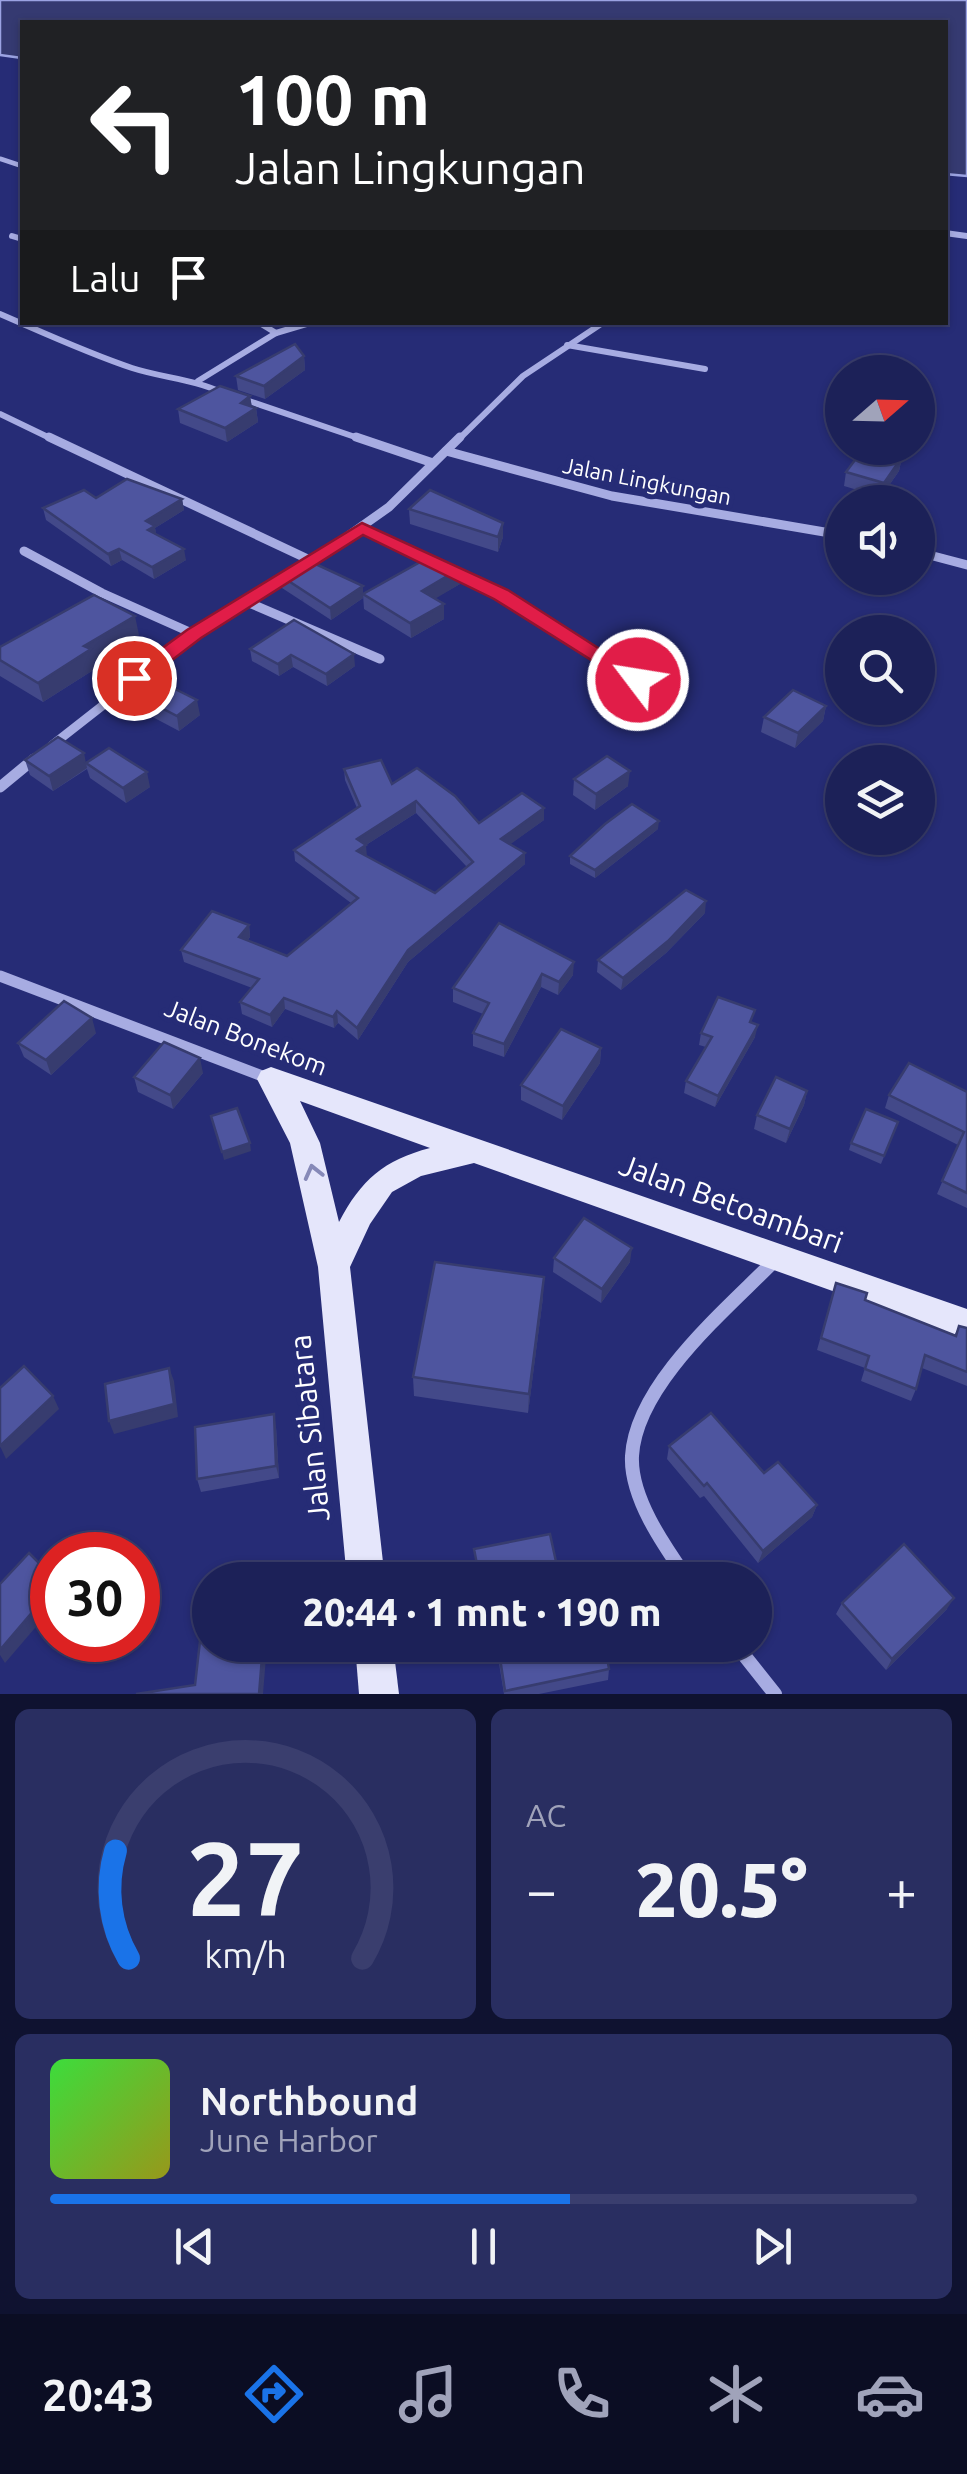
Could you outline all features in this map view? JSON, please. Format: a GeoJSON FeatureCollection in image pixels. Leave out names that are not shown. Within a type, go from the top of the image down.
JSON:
{"type":"FeatureCollection","features":[{"type":"Feature","properties":{"kind":"main road","name":"Jalan Bonekom"},"geometry":{"type":"LineString","coordinates":[[271,1079],[472,1151]]}},
{"type":"Feature","properties":{"kind":"main road","name":"Jalan Sibatara"},"geometry":{"type":"LineString","coordinates":[[271,1079],[298,1123],[305,1143],[334,1267],[364,1562]]}},
{"type":"Feature","properties":{"kind":"main road","name":"Jalan Betoambari"},"geometry":{"type":"LineString","coordinates":[[472,1151],[967,1324]]}},
{"type":"Feature","properties":{"kind":"main road"},"geometry":{"type":"LineString","coordinates":[[334,1267],[363,1204],[382,1179],[409,1164],[472,1151]]}},
{"type":"Feature","properties":{"kind":"main road"},"geometry":{"type":"LineString","coordinates":[[376,1662],[379,1694]]}},
{"type":"Feature","properties":{"kind":"street"},"geometry":{"type":"LineString","coordinates":[[12,236],[20,238]]}},
{"type":"Feature","properties":{"kind":"street"},"geometry":{"type":"LineString","coordinates":[[27,325],[138,370],[198,380],[208,388],[433,464]]}},
{"type":"Feature","properties":{"kind":"street"},"geometry":{"type":"LineString","coordinates":[[263,325],[276,333]]}},
{"type":"Feature","properties":{"kind":"street"},"geometry":{"type":"LineString","coordinates":[[198,380],[276,333],[303,325]]}},
{"type":"Feature","properties":{"kind":"street"},"geometry":{"type":"LineString","coordinates":[[0,787],[194,634],[362,528],[523,376],[599,325]]}},
{"type":"Feature","properties":{"kind":"street"},"geometry":{"type":"LineString","coordinates":[[566,344],[704,369]]}},
{"type":"Feature","properties":{"kind":"street"},"geometry":{"type":"LineString","coordinates":[[0,414],[312,561]]}},
{"type":"Feature","properties":{"kind":"street","name":"Jalan Lingkungan"},"geometry":{"type":"LineString","coordinates":[[446,452],[612,496],[825,532]]}},
{"type":"Feature","properties":{"kind":"street"},"geometry":{"type":"LineString","coordinates":[[362,528],[501,594],[638,680]]}},
{"type":"Feature","properties":{"kind":"street"},"geometry":{"type":"LineString","coordinates":[[24,551],[102,593],[194,634]]}},
{"type":"Feature","properties":{"kind":"street"},"geometry":{"type":"LineString","coordinates":[[935,556],[967,564]]}},
{"type":"Feature","properties":{"kind":"street"},"geometry":{"type":"LineString","coordinates":[[246,602],[380,658]]}},
{"type":"Feature","properties":{"kind":"street","name":"Jalan Bonekom"},"geometry":{"type":"LineString","coordinates":[[0,976],[271,1079]]}},
{"type":"Feature","properties":{"kind":"street"},"geometry":{"type":"LineString","coordinates":[[675,1562],[644,1499],[631,1459],[638,1419],[656,1388],[777,1258]]}},
{"type":"Feature","properties":{"kind":"street"},"geometry":{"type":"LineString","coordinates":[[750,1662],[775,1694]]}},
{"type":"Feature","properties":{"kind":"water"},"geometry":{"type":"Polygon","coordinates":[[[0,0],[967,0],[967,176],[948,174],[948,20],[20,20],[20,58],[0,55],[0,0]]]}},
{"type":"Feature","properties":{"kind":"building"},"geometry":{"type":"Polygon","coordinates":[[[295,344],[304,356],[264,386],[236,376],[295,344]]]}},
{"type":"Feature","properties":{"kind":"building"},"geometry":{"type":"Polygon","coordinates":[[[220,386],[250,396],[241,403],[256,408],[225,428],[178,409],[220,386]]]}},
{"type":"Feature","properties":{"kind":"building"},"geometry":{"type":"Polygon","coordinates":[[[851,465],[896,465],[884,483],[846,472],[851,465]]]}},
{"type":"Feature","properties":{"kind":"building"},"geometry":{"type":"Polygon","coordinates":[[[127,479],[182,499],[146,521],[155,526],[148,530],[184,549],[152,567],[119,549],[108,554],[43,508],[84,490],[96,498],[127,479]]]}},
{"type":"Feature","properties":{"kind":"building"},"geometry":{"type":"Polygon","coordinates":[[[430,490],[503,523],[498,537],[409,509],[430,490]]]}},
{"type":"Feature","properties":{"kind":"building"},"geometry":{"type":"Polygon","coordinates":[[[431,556],[459,569],[422,591],[444,604],[410,623],[363,594],[431,556]]]}},
{"type":"Feature","properties":{"kind":"building"},"geometry":{"type":"Polygon","coordinates":[[[307,560],[363,586],[330,608],[281,576],[307,560]]]}},
{"type":"Feature","properties":{"kind":"building"},"geometry":{"type":"Polygon","coordinates":[[[94,595],[135,616],[84,646],[91,649],[38,683],[0,660],[0,647],[94,595]]]}},
{"type":"Feature","properties":{"kind":"building"},"geometry":{"type":"Polygon","coordinates":[[[294,620],[354,654],[326,674],[291,655],[278,664],[250,649],[294,620]]]}},
{"type":"Feature","properties":{"kind":"building"},"geometry":{"type":"Polygon","coordinates":[[[147,675],[197,700],[177,716],[127,690],[147,675]]]}},
{"type":"Feature","properties":{"kind":"building"},"geometry":{"type":"Polygon","coordinates":[[[793,690],[825,706],[798,733],[764,717],[793,690]]]}},
{"type":"Feature","properties":{"kind":"building"},"geometry":{"type":"Polygon","coordinates":[[[58,737],[84,753],[49,776],[25,760],[58,737]]]}},
{"type":"Feature","properties":{"kind":"building"},"geometry":{"type":"Polygon","coordinates":[[[109,748],[147,772],[123,788],[86,763],[109,748]]]}},
{"type":"Feature","properties":{"kind":"building"},"geometry":{"type":"Polygon","coordinates":[[[607,756],[630,771],[596,794],[574,779],[607,756]]]}},
{"type":"Feature","properties":{"kind":"building"},"geometry":{"type":"Polygon","coordinates":[[[381,760],[392,784],[417,768],[455,796],[479,823],[522,793],[544,808],[501,839],[525,853],[408,950],[357,1028],[337,1011],[333,1017],[284,998],[270,1015],[240,1002],[259,979],[181,950],[212,911],[249,925],[239,937],[287,956],[358,898],[294,850],[360,806],[344,769],[381,760]],[[416,801],[357,839],[366,845],[357,851],[435,893],[473,862],[416,801]]]}},
{"type":"Feature","properties":{"kind":"building"},"geometry":{"type":"Polygon","coordinates":[[[632,804],[659,821],[595,870],[570,856],[605,824],[632,804]]]}},
{"type":"Feature","properties":{"kind":"building"},"geometry":{"type":"Polygon","coordinates":[[[686,890],[706,901],[668,941],[623,978],[598,960],[686,890]]]}},
{"type":"Feature","properties":{"kind":"building"},"geometry":{"type":"Polygon","coordinates":[[[499,923],[574,962],[559,982],[542,974],[504,1044],[473,1033],[489,1003],[453,988],[499,923]]]}},
{"type":"Feature","properties":{"kind":"building"},"geometry":{"type":"Polygon","coordinates":[[[718,997],[755,1010],[750,1022],[758,1025],[718,1096],[686,1081],[712,1037],[701,1033],[718,997]]]}},
{"type":"Feature","properties":{"kind":"building"},"geometry":{"type":"Polygon","coordinates":[[[64,1001],[92,1018],[46,1060],[18,1043],[64,1001]]]}},
{"type":"Feature","properties":{"kind":"building"},"geometry":{"type":"Polygon","coordinates":[[[561,1029],[601,1048],[563,1106],[521,1085],[561,1029]]]}},
{"type":"Feature","properties":{"kind":"building"},"geometry":{"type":"Polygon","coordinates":[[[164,1042],[200,1058],[170,1095],[134,1077],[164,1042]]]}},
{"type":"Feature","properties":{"kind":"building"},"geometry":{"type":"Polygon","coordinates":[[[909,1063],[967,1092],[967,1193],[942,1181],[964,1132],[889,1095],[909,1063]]]}},
{"type":"Feature","properties":{"kind":"building"},"geometry":{"type":"Polygon","coordinates":[[[776,1077],[807,1091],[790,1129],[757,1115],[776,1077]]]}},
{"type":"Feature","properties":{"kind":"building"},"geometry":{"type":"Polygon","coordinates":[[[237,1108],[250,1143],[222,1152],[211,1116],[237,1108]]]}},
{"type":"Feature","properties":{"kind":"building"},"geometry":{"type":"Polygon","coordinates":[[[866,1109],[898,1122],[884,1156],[851,1143],[866,1109]]]}},
{"type":"Feature","properties":{"kind":"building"},"geometry":{"type":"Polygon","coordinates":[[[584,1218],[632,1248],[602,1289],[554,1258],[584,1218]]]}},
{"type":"Feature","properties":{"kind":"building"},"geometry":{"type":"Polygon","coordinates":[[[435,1262],[544,1277],[529,1394],[413,1377],[435,1262]]]}},
{"type":"Feature","properties":{"kind":"building"},"geometry":{"type":"Polygon","coordinates":[[[836,1283],[867,1293],[865,1300],[956,1336],[959,1326],[967,1328],[967,1372],[925,1355],[916,1389],[865,1369],[869,1356],[821,1338],[836,1283]]]}},
{"type":"Feature","properties":{"kind":"building"},"geometry":{"type":"Polygon","coordinates":[[[24,1366],[53,1396],[0,1446],[0,1388],[24,1366]]]}},
{"type":"Feature","properties":{"kind":"building"},"geometry":{"type":"Polygon","coordinates":[[[169,1368],[174,1404],[109,1421],[105,1384],[169,1368]]]}},
{"type":"Feature","properties":{"kind":"building"},"geometry":{"type":"Polygon","coordinates":[[[711,1413],[764,1473],[778,1462],[817,1505],[763,1551],[707,1483],[704,1486],[669,1446],[711,1413]]]}},
{"type":"Feature","properties":{"kind":"building"},"geometry":{"type":"Polygon","coordinates":[[[274,1414],[276,1466],[197,1479],[195,1427],[274,1414]]]}},
{"type":"Feature","properties":{"kind":"building"},"geometry":{"type":"Polygon","coordinates":[[[550,1534],[556,1562],[477,1562],[474,1549],[550,1534]]]}},
{"type":"Feature","properties":{"kind":"building"},"geometry":{"type":"Polygon","coordinates":[[[904,1544],[954,1598],[892,1659],[842,1603],[904,1544]]]}},
{"type":"Feature","properties":{"kind":"building"},"geometry":{"type":"Polygon","coordinates":[[[29,1553],[30,1615],[0,1650],[0,1584],[29,1553]]]}},
{"type":"Feature","properties":{"kind":"building"},"geometry":{"type":"Polygon","coordinates":[[[198,1662],[262,1662],[259,1694],[136,1694],[195,1685],[198,1662]]]}},
{"type":"Feature","properties":{"kind":"building"},"geometry":{"type":"Polygon","coordinates":[[[501,1662],[608,1662],[609,1669],[505,1691],[501,1662]]]}},
{"type":"Feature","properties":{"kind":"route"},"geometry":{"type":"LineString","coordinates":[[134,678],[194,634],[362,528],[501,594],[638,680]]}}]}
